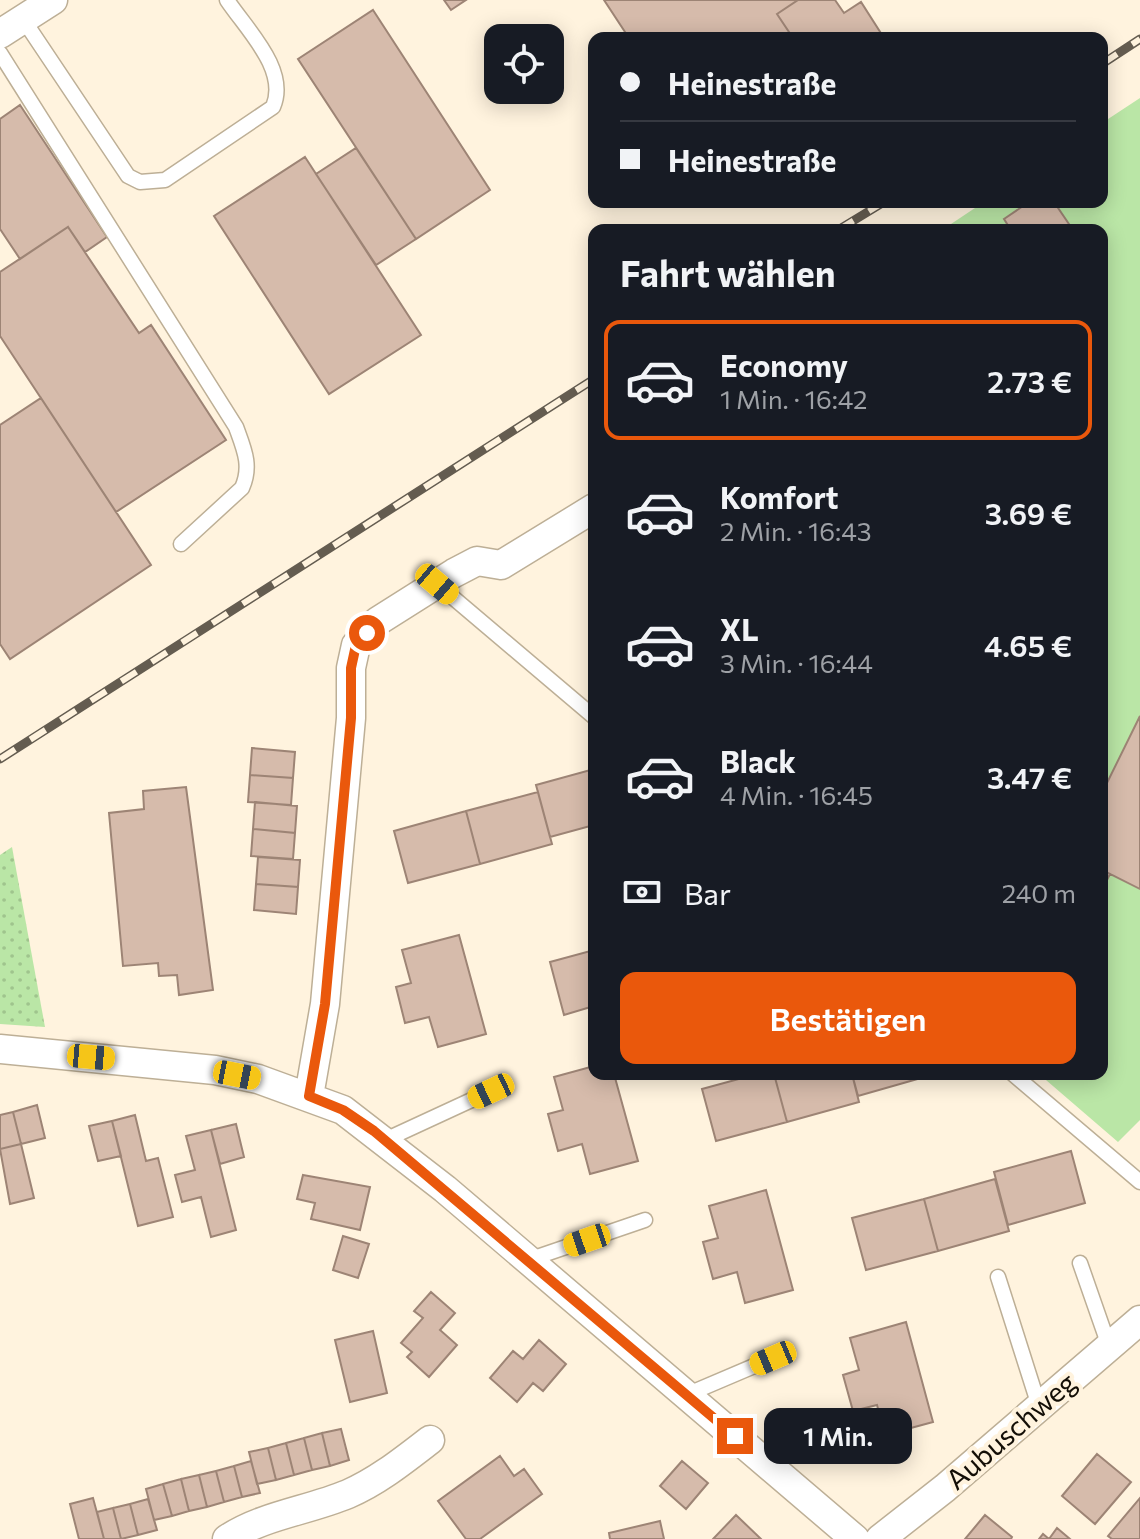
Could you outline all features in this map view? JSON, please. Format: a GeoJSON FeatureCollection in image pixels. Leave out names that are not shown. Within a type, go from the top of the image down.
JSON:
{"type":"FeatureCollection","features":[{"type":"Feature","properties":{"kind":"street"},"geometry":{"type":"LineString","coordinates":[[12,27],[53,0]]}},
{"type":"Feature","properties":{"kind":"street"},"geometry":{"type":"LineString","coordinates":[[309,1096],[325,1004],[351,718],[351,668],[356,645],[378,621],[477,561],[501,565],[588,512]]}},
{"type":"Feature","properties":{"kind":"street"},"geometry":{"type":"LineString","coordinates":[[0,1049],[215,1070],[258,1079],[343,1110],[385,1140],[855,1539]]}},
{"type":"Feature","properties":{"kind":"street","name":"Aubuschweg"},"geometry":{"type":"LineString","coordinates":[[880,1539],[1140,1320]]}},
{"type":"Feature","properties":{"kind":"street"},"geometry":{"type":"LineString","coordinates":[[227,1539],[250,1524],[347,1494],[389,1472],[430,1440]]}},
{"type":"Feature","properties":{"kind":"lane"},"geometry":{"type":"LineString","coordinates":[[12,27],[128,176],[153,182],[165,180],[273,107],[280,92],[277,76],[227,0]]}},
{"type":"Feature","properties":{"kind":"lane"},"geometry":{"type":"LineString","coordinates":[[0,53],[228,414],[247,455],[248,476],[242,488],[181,544]]}},
{"type":"Feature","properties":{"kind":"lane"},"geometry":{"type":"LineString","coordinates":[[437,584],[588,712]]}},
{"type":"Feature","properties":{"kind":"lane"},"geometry":{"type":"LineString","coordinates":[[1020,1080],[1140,1182]]}},
{"type":"Feature","properties":{"kind":"lane"},"geometry":{"type":"LineString","coordinates":[[385,1140],[491,1091]]}},
{"type":"Feature","properties":{"kind":"lane"},"geometry":{"type":"LineString","coordinates":[[528,1260],[645,1220]]}},
{"type":"Feature","properties":{"kind":"lane"},"geometry":{"type":"LineString","coordinates":[[1080,1263],[1109,1346]]}},
{"type":"Feature","properties":{"kind":"lane"},"geometry":{"type":"LineString","coordinates":[[998,1277],[1039,1406]]}},
{"type":"Feature","properties":{"kind":"lane"},"geometry":{"type":"LineString","coordinates":[[686,1395],[773,1358]]}},
{"type":"Feature","properties":{"kind":"green space"},"geometry":{"type":"Polygon","coordinates":[[[1140,98],[1140,1120],[1118,1142],[1046,1080],[1108,1080],[1108,224],[951,224],[975,208],[1108,208],[1108,119],[1140,98]]]}},
{"type":"Feature","properties":{"kind":"green space"},"geometry":{"type":"Polygon","coordinates":[[[12,847],[45,1027],[0,1024],[0,855],[12,847]]]}},
{"type":"Feature","properties":{"kind":"building"},"geometry":{"type":"Polygon","coordinates":[[[444,0],[466,0],[451,10],[444,0]]]}},
{"type":"Feature","properties":{"kind":"building"},"geometry":{"type":"Polygon","coordinates":[[[604,0],[798,0],[777,14],[789,32],[625,32],[604,0]]]}},
{"type":"Feature","properties":{"kind":"building"},"geometry":{"type":"Polygon","coordinates":[[[798,0],[835,0],[844,13],[861,2],[880,32],[789,32],[777,14],[798,0]]]}},
{"type":"Feature","properties":{"kind":"building"},"geometry":{"type":"Polygon","coordinates":[[[373,10],[490,190],[416,239],[298,59],[373,10]]]}},
{"type":"Feature","properties":{"kind":"building"},"geometry":{"type":"Polygon","coordinates":[[[20,105],[107,237],[85,252],[68,227],[20,259],[0,229],[0,119],[20,105]]]}},
{"type":"Feature","properties":{"kind":"building"},"geometry":{"type":"Polygon","coordinates":[[[356,148],[416,239],[376,265],[316,174],[356,148]]]}},
{"type":"Feature","properties":{"kind":"building"},"geometry":{"type":"Polygon","coordinates":[[[305,157],[421,335],[329,394],[214,216],[305,157]]]}},
{"type":"Feature","properties":{"kind":"building"},"geometry":{"type":"Polygon","coordinates":[[[1020,208],[1058,208],[1069,224],[1007,224],[1004,219],[1020,208]]]}},
{"type":"Feature","properties":{"kind":"building"},"geometry":{"type":"Polygon","coordinates":[[[68,227],[139,333],[151,325],[226,440],[116,512],[0,336],[0,272],[68,227]]]}},
{"type":"Feature","properties":{"kind":"building"},"geometry":{"type":"Polygon","coordinates":[[[41,398],[151,565],[10,659],[0,644],[0,425],[41,398]]]}},
{"type":"Feature","properties":{"kind":"building"},"geometry":{"type":"Polygon","coordinates":[[[1140,716],[1140,889],[1108,873],[1108,781],[1140,716]]]}},
{"type":"Feature","properties":{"kind":"building"},"geometry":{"type":"Polygon","coordinates":[[[252,748],[295,752],[293,778],[250,775],[252,748]]]}},
{"type":"Feature","properties":{"kind":"building"},"geometry":{"type":"Polygon","coordinates":[[[588,771],[588,827],[550,837],[536,785],[588,771]]]}},
{"type":"Feature","properties":{"kind":"building"},"geometry":{"type":"Polygon","coordinates":[[[250,775],[293,778],[291,805],[248,802],[250,775]]]}},
{"type":"Feature","properties":{"kind":"building"},"geometry":{"type":"Polygon","coordinates":[[[186,787],[213,990],[179,995],[177,975],[159,976],[158,963],[123,966],[109,813],[144,809],[143,791],[186,787]]]}},
{"type":"Feature","properties":{"kind":"building"},"geometry":{"type":"Polygon","coordinates":[[[538,792],[552,844],[480,864],[466,811],[538,792]]]}},
{"type":"Feature","properties":{"kind":"building"},"geometry":{"type":"Polygon","coordinates":[[[255,802],[297,806],[295,833],[253,829],[255,802]]]}},
{"type":"Feature","properties":{"kind":"building"},"geometry":{"type":"Polygon","coordinates":[[[466,811],[480,864],[408,883],[394,831],[466,811]]]}},
{"type":"Feature","properties":{"kind":"building"},"geometry":{"type":"Polygon","coordinates":[[[253,829],[295,833],[293,859],[251,856],[253,829]]]}},
{"type":"Feature","properties":{"kind":"building"},"geometry":{"type":"Polygon","coordinates":[[[258,857],[300,860],[298,887],[256,884],[258,857]]]}},
{"type":"Feature","properties":{"kind":"building"},"geometry":{"type":"Polygon","coordinates":[[[256,884],[298,887],[296,914],[254,910],[256,884]]]}},
{"type":"Feature","properties":{"kind":"building"},"geometry":{"type":"Polygon","coordinates":[[[459,935],[486,1034],[438,1047],[429,1017],[405,1023],[396,987],[411,983],[402,950],[459,935]]]}},
{"type":"Feature","properties":{"kind":"building"},"geometry":{"type":"Polygon","coordinates":[[[588,952],[588,1008],[564,1015],[550,962],[588,952]]]}},
{"type":"Feature","properties":{"kind":"building"},"geometry":{"type":"Polygon","coordinates":[[[588,1068],[588,1080],[616,1080],[638,1161],[590,1174],[582,1144],[558,1151],[548,1114],[563,1110],[554,1077],[588,1068]]]}},
{"type":"Feature","properties":{"kind":"building"},"geometry":{"type":"Polygon","coordinates":[[[735,1080],[776,1080],[787,1122],[716,1141],[702,1089],[735,1080]]]}},
{"type":"Feature","properties":{"kind":"building"},"geometry":{"type":"Polygon","coordinates":[[[776,1080],[854,1080],[859,1102],[787,1122],[776,1080]]]}},
{"type":"Feature","properties":{"kind":"building"},"geometry":{"type":"Polygon","coordinates":[[[854,1080],[914,1080],[858,1096],[854,1080]]]}},
{"type":"Feature","properties":{"kind":"building"},"geometry":{"type":"Polygon","coordinates":[[[37,1105],[45,1138],[21,1144],[13,1112],[37,1105]]]}},
{"type":"Feature","properties":{"kind":"building"},"geometry":{"type":"Polygon","coordinates":[[[13,1112],[21,1144],[0,1149],[0,1115],[13,1112]]]}},
{"type":"Feature","properties":{"kind":"building"},"geometry":{"type":"Polygon","coordinates":[[[135,1115],[146,1161],[158,1158],[173,1217],[138,1226],[112,1121],[135,1115]]]}},
{"type":"Feature","properties":{"kind":"building"},"geometry":{"type":"Polygon","coordinates":[[[112,1121],[121,1156],[98,1161],[89,1126],[112,1121]]]}},
{"type":"Feature","properties":{"kind":"building"},"geometry":{"type":"Polygon","coordinates":[[[236,1124],[244,1157],[220,1164],[211,1130],[236,1124]]]}},
{"type":"Feature","properties":{"kind":"building"},"geometry":{"type":"Polygon","coordinates":[[[211,1130],[236,1230],[211,1237],[201,1197],[182,1202],[175,1175],[195,1170],[186,1136],[211,1130]]]}},
{"type":"Feature","properties":{"kind":"building"},"geometry":{"type":"Polygon","coordinates":[[[21,1144],[34,1198],[10,1204],[0,1149],[21,1144]]]}},
{"type":"Feature","properties":{"kind":"building"},"geometry":{"type":"Polygon","coordinates":[[[1071,1151],[1085,1203],[1008,1225],[994,1172],[1071,1151]]]}},
{"type":"Feature","properties":{"kind":"building"},"geometry":{"type":"Polygon","coordinates":[[[303,1175],[370,1187],[360,1230],[311,1219],[315,1203],[297,1199],[303,1175]]]}},
{"type":"Feature","properties":{"kind":"building"},"geometry":{"type":"Polygon","coordinates":[[[995,1179],[1009,1231],[938,1251],[924,1199],[995,1179]]]}},
{"type":"Feature","properties":{"kind":"building"},"geometry":{"type":"Polygon","coordinates":[[[766,1190],[793,1290],[745,1303],[737,1272],[713,1279],[703,1242],[718,1238],[709,1206],[766,1190]]]}},
{"type":"Feature","properties":{"kind":"building"},"geometry":{"type":"Polygon","coordinates":[[[924,1199],[938,1251],[866,1270],[852,1218],[924,1199]]]}},
{"type":"Feature","properties":{"kind":"building"},"geometry":{"type":"Polygon","coordinates":[[[343,1236],[369,1244],[358,1278],[333,1270],[343,1236]]]}},
{"type":"Feature","properties":{"kind":"building"},"geometry":{"type":"Polygon","coordinates":[[[431,1292],[455,1313],[440,1330],[457,1345],[429,1377],[407,1357],[412,1352],[401,1343],[423,1318],[414,1311],[431,1292]]]}},
{"type":"Feature","properties":{"kind":"building"},"geometry":{"type":"Polygon","coordinates":[[[906,1322],[933,1422],[885,1435],[877,1405],[853,1411],[843,1375],[859,1370],[850,1338],[906,1322]]]}},
{"type":"Feature","properties":{"kind":"building"},"geometry":{"type":"Polygon","coordinates":[[[373,1331],[387,1393],[350,1402],[335,1340],[373,1331]]]}},
{"type":"Feature","properties":{"kind":"building"},"geometry":{"type":"Polygon","coordinates":[[[539,1340],[566,1364],[543,1391],[533,1383],[517,1402],[490,1378],[513,1351],[523,1359],[539,1340]]]}},
{"type":"Feature","properties":{"kind":"building"},"geometry":{"type":"Polygon","coordinates":[[[341,1429],[349,1460],[330,1466],[322,1433],[341,1429]]]}},
{"type":"Feature","properties":{"kind":"building"},"geometry":{"type":"Polygon","coordinates":[[[322,1433],[330,1466],[312,1470],[304,1438],[322,1433]]]}},
{"type":"Feature","properties":{"kind":"building"},"geometry":{"type":"Polygon","coordinates":[[[304,1438],[312,1470],[294,1475],[286,1443],[304,1438]]]}},
{"type":"Feature","properties":{"kind":"building"},"geometry":{"type":"Polygon","coordinates":[[[286,1443],[294,1475],[276,1480],[268,1448],[286,1443]]]}},
{"type":"Feature","properties":{"kind":"building"},"geometry":{"type":"Polygon","coordinates":[[[268,1448],[276,1480],[257,1484],[249,1452],[268,1448]]]}},
{"type":"Feature","properties":{"kind":"building"},"geometry":{"type":"Polygon","coordinates":[[[1097,1454],[1131,1482],[1095,1524],[1062,1496],[1097,1454]]]}},
{"type":"Feature","properties":{"kind":"building"},"geometry":{"type":"Polygon","coordinates":[[[500,1456],[514,1476],[524,1469],[542,1494],[480,1539],[466,1539],[438,1501],[500,1456]]]}},
{"type":"Feature","properties":{"kind":"building"},"geometry":{"type":"Polygon","coordinates":[[[251,1461],[260,1493],[242,1497],[234,1466],[251,1461]]]}},
{"type":"Feature","properties":{"kind":"building"},"geometry":{"type":"Polygon","coordinates":[[[682,1461],[708,1483],[686,1509],[660,1486],[682,1461]]]}},
{"type":"Feature","properties":{"kind":"building"},"geometry":{"type":"Polygon","coordinates":[[[234,1466],[242,1497],[224,1502],[216,1471],[234,1466]]]}},
{"type":"Feature","properties":{"kind":"building"},"geometry":{"type":"Polygon","coordinates":[[[216,1471],[224,1502],[207,1507],[199,1475],[216,1471]]]}},
{"type":"Feature","properties":{"kind":"building"},"geometry":{"type":"Polygon","coordinates":[[[199,1475],[207,1507],[189,1511],[181,1479],[199,1475]]]}},
{"type":"Feature","properties":{"kind":"building"},"geometry":{"type":"Polygon","coordinates":[[[181,1479],[189,1511],[172,1516],[163,1484],[181,1479]]]}},
{"type":"Feature","properties":{"kind":"building"},"geometry":{"type":"Polygon","coordinates":[[[163,1484],[172,1516],[154,1520],[146,1489],[163,1484]]]}},
{"type":"Feature","properties":{"kind":"building"},"geometry":{"type":"Polygon","coordinates":[[[93,1498],[104,1539],[79,1539],[70,1504],[93,1498]]]}},
{"type":"Feature","properties":{"kind":"building"},"geometry":{"type":"Polygon","coordinates":[[[1140,1498],[1140,1539],[1112,1539],[1108,1536],[1140,1498]]]}},
{"type":"Feature","properties":{"kind":"building"},"geometry":{"type":"Polygon","coordinates":[[[148,1499],[157,1530],[138,1535],[130,1504],[148,1499]]]}},
{"type":"Feature","properties":{"kind":"building"},"geometry":{"type":"Polygon","coordinates":[[[130,1504],[138,1535],[121,1539],[113,1508],[130,1504]]]}},
{"type":"Feature","properties":{"kind":"building"},"geometry":{"type":"Polygon","coordinates":[[[113,1508],[121,1539],[104,1539],[97,1512],[113,1508]]]}},
{"type":"Feature","properties":{"kind":"building"},"geometry":{"type":"Polygon","coordinates":[[[736,1515],[761,1539],[713,1539],[736,1515]]]}},
{"type":"Feature","properties":{"kind":"building"},"geometry":{"type":"Polygon","coordinates":[[[985,1515],[1012,1537],[1011,1539],[965,1539],[985,1515]]]}},
{"type":"Feature","properties":{"kind":"building"},"geometry":{"type":"Polygon","coordinates":[[[660,1521],[664,1539],[610,1539],[609,1533],[660,1521]]]}},
{"type":"Feature","properties":{"kind":"building"},"geometry":{"type":"Polygon","coordinates":[[[1057,1528],[1070,1539],[1049,1539],[1057,1528]]]}},
{"type":"Feature","properties":{"kind":"railway"},"geometry":{"type":"LineString","coordinates":[[1108,60],[1140,39]]}},
{"type":"Feature","properties":{"kind":"railway"},"geometry":{"type":"LineString","coordinates":[[848,224],[874,208]]}},
{"type":"Feature","properties":{"kind":"railway"},"geometry":{"type":"LineString","coordinates":[[0,759],[588,383]]}},
{"type":"Feature","properties":{"kind":"route"},"geometry":{"type":"LineString","coordinates":[[367,633],[356,645],[351,668],[351,718],[325,1004],[309,1096],[343,1110],[374,1131],[735,1436]]}}]}
